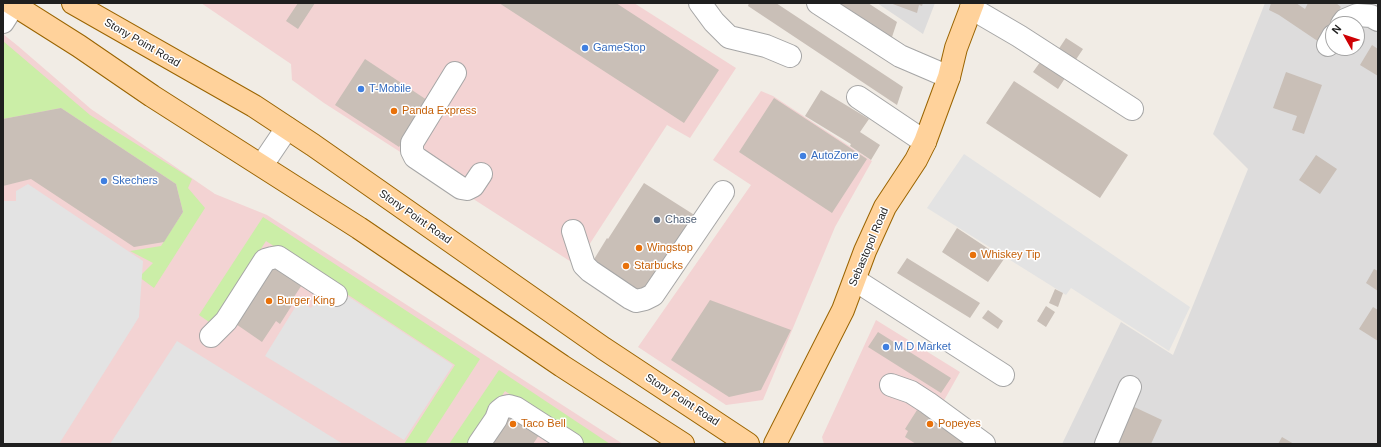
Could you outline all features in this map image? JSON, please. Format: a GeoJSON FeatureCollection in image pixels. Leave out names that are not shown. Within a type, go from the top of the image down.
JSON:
{"type":"FeatureCollection","features":[{"type":"Feature","properties":{"kind":"main road","name":"Stony Point Road"},"geometry":{"type":"LineString","coordinates":[[73,3],[254,106],[603,348],[748,444]]}},
{"type":"Feature","properties":{"kind":"main road","name":"Sebastopol Road"},"geometry":{"type":"LineString","coordinates":[[775,444],[842,310],[885,207],[916,160],[925,142],[949,77],[956,48],[972,6]]}},
{"type":"Feature","properties":{"kind":"main road"},"geometry":{"type":"LineString","coordinates":[[10,8],[78,46],[152,96],[262,165],[359,228],[562,366],[683,444]]}},
{"type":"Feature","properties":{"kind":"lane"},"geometry":{"type":"LineString","coordinates":[[700,3],[714,22],[729,37],[766,46],[790,56]]}},
{"type":"Feature","properties":{"kind":"lane"},"geometry":{"type":"LineString","coordinates":[[818,3],[900,56],[949,77]]}},
{"type":"Feature","properties":{"kind":"lane"},"geometry":{"type":"LineString","coordinates":[[972,6],[1132,109]]}},
{"type":"Feature","properties":{"kind":"lane"},"geometry":{"type":"LineString","coordinates":[[1365,16],[1371,16],[1378,20]]}},
{"type":"Feature","properties":{"kind":"lane"},"geometry":{"type":"LineString","coordinates":[[456,73],[412,143],[412,151],[415,157],[461,188],[467,189],[473,186],[481,174]]}},
{"type":"Feature","properties":{"kind":"lane"},"geometry":{"type":"LineString","coordinates":[[858,97],[925,142]]}},
{"type":"Feature","properties":{"kind":"lane"},"geometry":{"type":"LineString","coordinates":[[262,165],[287,128]]}},
{"type":"Feature","properties":{"kind":"lane"},"geometry":{"type":"LineString","coordinates":[[573,231],[584,265],[590,271],[630,298],[636,301],[645,299],[653,295],[723,192]]}},
{"type":"Feature","properties":{"kind":"lane"},"geometry":{"type":"LineString","coordinates":[[211,336],[226,321],[265,260],[278,257],[336,295]]}},
{"type":"Feature","properties":{"kind":"lane"},"geometry":{"type":"LineString","coordinates":[[855,280],[1003,375]]}},
{"type":"Feature","properties":{"kind":"lane"},"geometry":{"type":"LineString","coordinates":[[891,385],[910,392],[928,403],[984,444]]}},
{"type":"Feature","properties":{"kind":"lane"},"geometry":{"type":"LineString","coordinates":[[1106,444],[1130,387]]}},
{"type":"Feature","properties":{"kind":"lane"},"geometry":{"type":"LineString","coordinates":[[479,444],[496,419],[499,411],[504,407],[509,406],[516,408],[572,444]]}},
{"type":"Feature","properties":{"kind":"shaded area"},"geometry":{"type":"Polygon","coordinates":[[[201,3],[634,3],[736,68],[690,138],[667,125],[576,265],[324,103],[292,80],[291,64],[201,3]]]}},
{"type":"Feature","properties":{"kind":"shaded area"},"geometry":{"type":"Polygon","coordinates":[[[877,3],[935,3],[923,34],[877,3]]]}},
{"type":"Feature","properties":{"kind":"shaded area"},"geometry":{"type":"Polygon","coordinates":[[[1265,3],[1378,3],[1378,444],[1062,444],[1121,322],[1173,355],[1248,169],[1213,134],[1265,3]]]}},
{"type":"Feature","properties":{"kind":"shaded area"},"geometry":{"type":"Polygon","coordinates":[[[3,34],[91,109],[215,194],[267,215],[623,444],[3,444],[3,34]]]}},
{"type":"Feature","properties":{"kind":"shaded area"},"geometry":{"type":"Polygon","coordinates":[[[761,91],[773,96],[872,161],[835,227],[763,400],[726,405],[638,347],[751,185],[713,160],[761,91]]]}},
{"type":"Feature","properties":{"kind":"shaded area"},"geometry":{"type":"Polygon","coordinates":[[[964,154],[1190,307],[1169,351],[1071,288],[1066,295],[927,208],[964,154]]]}},
{"type":"Feature","properties":{"kind":"shaded area"},"geometry":{"type":"Polygon","coordinates":[[[28,184],[143,261],[139,317],[59,444],[3,444],[3,201],[16,201],[16,191],[28,184]]]}},
{"type":"Feature","properties":{"kind":"shaded area"},"geometry":{"type":"Polygon","coordinates":[[[329,284],[453,365],[404,440],[265,356],[299,301],[311,308],[329,284]]]}},
{"type":"Feature","properties":{"kind":"shaded area"},"geometry":{"type":"Polygon","coordinates":[[[876,320],[960,372],[942,404],[996,444],[824,444],[822,437],[876,320]]]}},
{"type":"Feature","properties":{"kind":"shaded area"},"geometry":{"type":"Polygon","coordinates":[[[177,341],[343,444],[110,444],[177,341]]]}},
{"type":"Feature","properties":{"kind":"green space"},"geometry":{"type":"Polygon","coordinates":[[[3,41],[90,115],[192,179],[188,188],[205,208],[154,288],[139,277],[153,263],[130,251],[161,246],[183,212],[176,184],[61,108],[3,119],[3,41]]]}},
{"type":"Feature","properties":{"kind":"green space"},"geometry":{"type":"Polygon","coordinates":[[[263,217],[480,359],[425,444],[404,444],[455,365],[266,241],[212,324],[199,315],[263,217]]]}},
{"type":"Feature","properties":{"kind":"green space"},"geometry":{"type":"Polygon","coordinates":[[[499,370],[610,444],[584,444],[505,391],[470,444],[449,444],[499,370]]]}},
{"type":"Feature","properties":{"kind":"building"},"geometry":{"type":"Polygon","coordinates":[[[298,3],[315,3],[298,29],[286,21],[298,3]]]}},
{"type":"Feature","properties":{"kind":"building"},"geometry":{"type":"Polygon","coordinates":[[[499,3],[616,3],[719,70],[684,123],[499,3]]]}},
{"type":"Feature","properties":{"kind":"building"},"geometry":{"type":"Polygon","coordinates":[[[749,3],[776,3],[903,87],[897,105],[748,6],[749,3]]]}},
{"type":"Feature","properties":{"kind":"building"},"geometry":{"type":"Polygon","coordinates":[[[835,3],[868,3],[897,22],[891,40],[835,3]]]}},
{"type":"Feature","properties":{"kind":"building"},"geometry":{"type":"Polygon","coordinates":[[[890,3],[923,3],[922,6],[919,5],[917,13],[890,3]]]}},
{"type":"Feature","properties":{"kind":"building"},"geometry":{"type":"Polygon","coordinates":[[[1271,3],[1296,3],[1305,9],[1308,3],[1336,3],[1341,7],[1335,16],[1325,16],[1325,34],[1322,44],[1269,10],[1271,3]]]}},
{"type":"Feature","properties":{"kind":"building"},"geometry":{"type":"Polygon","coordinates":[[[1066,38],[1083,49],[1075,61],[1058,50],[1066,38]]]}},
{"type":"Feature","properties":{"kind":"building"},"geometry":{"type":"Polygon","coordinates":[[[1372,45],[1378,49],[1378,76],[1360,65],[1372,45]]]}},
{"type":"Feature","properties":{"kind":"building"},"geometry":{"type":"Polygon","coordinates":[[[1043,58],[1067,75],[1058,89],[1033,72],[1043,58]]]}},
{"type":"Feature","properties":{"kind":"building","name":"Panda Express"},"geometry":{"type":"Polygon","coordinates":[[[365,59],[430,102],[399,147],[335,105],[365,59]]]}},
{"type":"Feature","properties":{"kind":"building"},"geometry":{"type":"Polygon","coordinates":[[[1286,72],[1322,85],[1304,134],[1292,130],[1297,116],[1273,108],[1286,72]]]}},
{"type":"Feature","properties":{"kind":"building"},"geometry":{"type":"Polygon","coordinates":[[[1014,81],[1128,155],[1100,198],[986,123],[1014,81]]]}},
{"type":"Feature","properties":{"kind":"building"},"geometry":{"type":"Polygon","coordinates":[[[821,90],[869,119],[860,132],[880,145],[871,160],[850,146],[851,144],[805,116],[821,90]]]}},
{"type":"Feature","properties":{"kind":"building","name":"AutoZone"},"geometry":{"type":"Polygon","coordinates":[[[774,98],[867,159],[832,213],[739,152],[774,98]]]}},
{"type":"Feature","properties":{"kind":"building","name":"Skechers"},"geometry":{"type":"Polygon","coordinates":[[[61,108],[176,184],[183,212],[164,242],[134,247],[31,179],[3,186],[3,119],[61,108]]]}},
{"type":"Feature","properties":{"kind":"building"},"geometry":{"type":"Polygon","coordinates":[[[1316,155],[1337,169],[1320,194],[1299,180],[1316,155]]]}},
{"type":"Feature","properties":{"kind":"building"},"geometry":{"type":"Polygon","coordinates":[[[644,183],[696,216],[646,295],[593,261],[644,183]]]}},
{"type":"Feature","properties":{"kind":"building","name":"Whiskey Tip"},"geometry":{"type":"Polygon","coordinates":[[[957,228],[1004,259],[988,282],[942,252],[957,228]]]}},
{"type":"Feature","properties":{"kind":"building"},"geometry":{"type":"Polygon","coordinates":[[[907,258],[980,303],[970,318],[897,273],[907,258]]]}},
{"type":"Feature","properties":{"kind":"building","name":"Burger King"},"geometry":{"type":"Polygon","coordinates":[[[274,260],[305,280],[292,300],[294,302],[280,324],[276,321],[262,342],[233,322],[274,260]]]}},
{"type":"Feature","properties":{"kind":"building"},"geometry":{"type":"Polygon","coordinates":[[[1374,269],[1378,271],[1378,291],[1366,283],[1374,269]]]}},
{"type":"Feature","properties":{"kind":"building"},"geometry":{"type":"Polygon","coordinates":[[[1055,289],[1063,293],[1058,307],[1049,303],[1055,289]]]}},
{"type":"Feature","properties":{"kind":"building"},"geometry":{"type":"Polygon","coordinates":[[[710,300],[791,330],[761,390],[729,397],[671,360],[710,300]]]}},
{"type":"Feature","properties":{"kind":"building"},"geometry":{"type":"Polygon","coordinates":[[[1046,306],[1055,312],[1046,327],[1037,321],[1046,306]]]}},
{"type":"Feature","properties":{"kind":"building"},"geometry":{"type":"Polygon","coordinates":[[[1373,307],[1378,310],[1378,341],[1359,329],[1373,307]]]}},
{"type":"Feature","properties":{"kind":"building"},"geometry":{"type":"Polygon","coordinates":[[[988,310],[1003,321],[998,329],[982,318],[988,310]]]}},
{"type":"Feature","properties":{"kind":"building"},"geometry":{"type":"Polygon","coordinates":[[[878,332],[951,378],[941,393],[868,347],[878,332]]]}},
{"type":"Feature","properties":{"kind":"building"},"geometry":{"type":"Polygon","coordinates":[[[1130,405],[1162,420],[1151,444],[1113,444],[1130,405]]]}},
{"type":"Feature","properties":{"kind":"building","name":"Popeyes"},"geometry":{"type":"Polygon","coordinates":[[[917,410],[920,412],[922,410],[977,444],[916,444],[905,437],[908,431],[905,429],[917,410]]]}},
{"type":"Feature","properties":{"kind":"building","name":"Taco Bell"},"geometry":{"type":"Polygon","coordinates":[[[509,415],[539,435],[533,444],[486,444],[509,415]]]}},
{"type":"Feature","properties":{"kind":"building"},"geometry":{"type":"Polygon","coordinates":[[[1282,437],[1294,444],[1278,444],[1282,437]]]}},
{"type":"Feature","properties":{"kind":"place","name":"GameStop"},"geometry":{"type":"Point","coordinates":[585,48]}},
{"type":"Feature","properties":{"kind":"place","name":"T-Mobile"},"geometry":{"type":"Point","coordinates":[361,89]}},
{"type":"Feature","properties":{"kind":"place","name":"Panda Express"},"geometry":{"type":"Point","coordinates":[394,111]}},
{"type":"Feature","properties":{"kind":"place","name":"AutoZone"},"geometry":{"type":"Point","coordinates":[803,156]}},
{"type":"Feature","properties":{"kind":"place","name":"Skechers"},"geometry":{"type":"Point","coordinates":[104,181]}},
{"type":"Feature","properties":{"kind":"place","name":"Chase"},"geometry":{"type":"Point","coordinates":[657,220]}},
{"type":"Feature","properties":{"kind":"place","name":"Wingstop"},"geometry":{"type":"Point","coordinates":[639,248]}},
{"type":"Feature","properties":{"kind":"place","name":"Whiskey Tip"},"geometry":{"type":"Point","coordinates":[973,255]}},
{"type":"Feature","properties":{"kind":"place","name":"Starbucks"},"geometry":{"type":"Point","coordinates":[626,266]}},
{"type":"Feature","properties":{"kind":"place","name":"Burger King"},"geometry":{"type":"Point","coordinates":[269,301]}},
{"type":"Feature","properties":{"kind":"place","name":"M D Market"},"geometry":{"type":"Point","coordinates":[886,347]}},
{"type":"Feature","properties":{"kind":"place","name":"Taco Bell"},"geometry":{"type":"Point","coordinates":[513,424]}},
{"type":"Feature","properties":{"kind":"place","name":"Popeyes"},"geometry":{"type":"Point","coordinates":[930,424]}}]}
